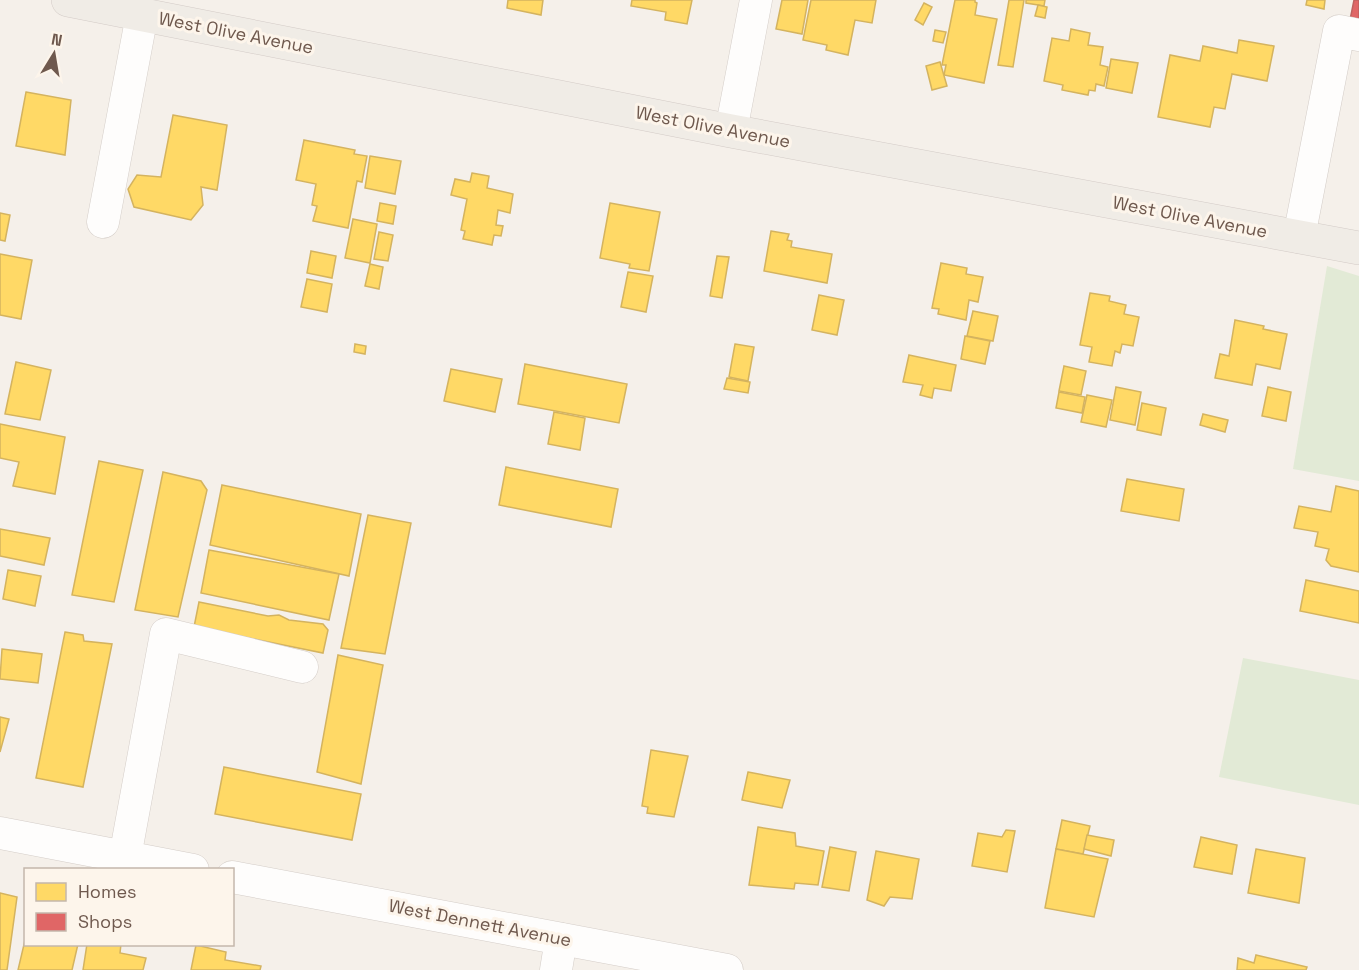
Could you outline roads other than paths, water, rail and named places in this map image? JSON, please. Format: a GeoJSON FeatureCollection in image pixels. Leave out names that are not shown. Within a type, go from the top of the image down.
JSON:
{"type":"FeatureCollection","features":[{"type":"Feature","properties":{"kind":"main road","name":"West Olive Avenue"},"geometry":{"type":"LineString","coordinates":[[68,0],[731,131],[1359,248]]}},
{"type":"Feature","properties":{"kind":"street"},"geometry":{"type":"LineString","coordinates":[[731,131],[756,0]]}},
{"type":"Feature","properties":{"kind":"street"},"geometry":{"type":"LineString","coordinates":[[103,222],[142,15]]}},
{"type":"Feature","properties":{"kind":"street"},"geometry":{"type":"LineString","coordinates":[[1299,237],[1349,33]]}},
{"type":"Feature","properties":{"kind":"street"},"geometry":{"type":"LineString","coordinates":[[125,857],[166,634],[302,667]]}},
{"type":"Feature","properties":{"kind":"street"},"geometry":{"type":"LineString","coordinates":[[0,833],[183,868]]}},
{"type":"Feature","properties":{"kind":"street","name":"West Dennett Avenue"},"geometry":{"type":"LineString","coordinates":[[234,877],[727,970]]}},
{"type":"Feature","properties":{"kind":"street"},"geometry":{"type":"LineString","coordinates":[[556,970],[561,939]]}}]}
